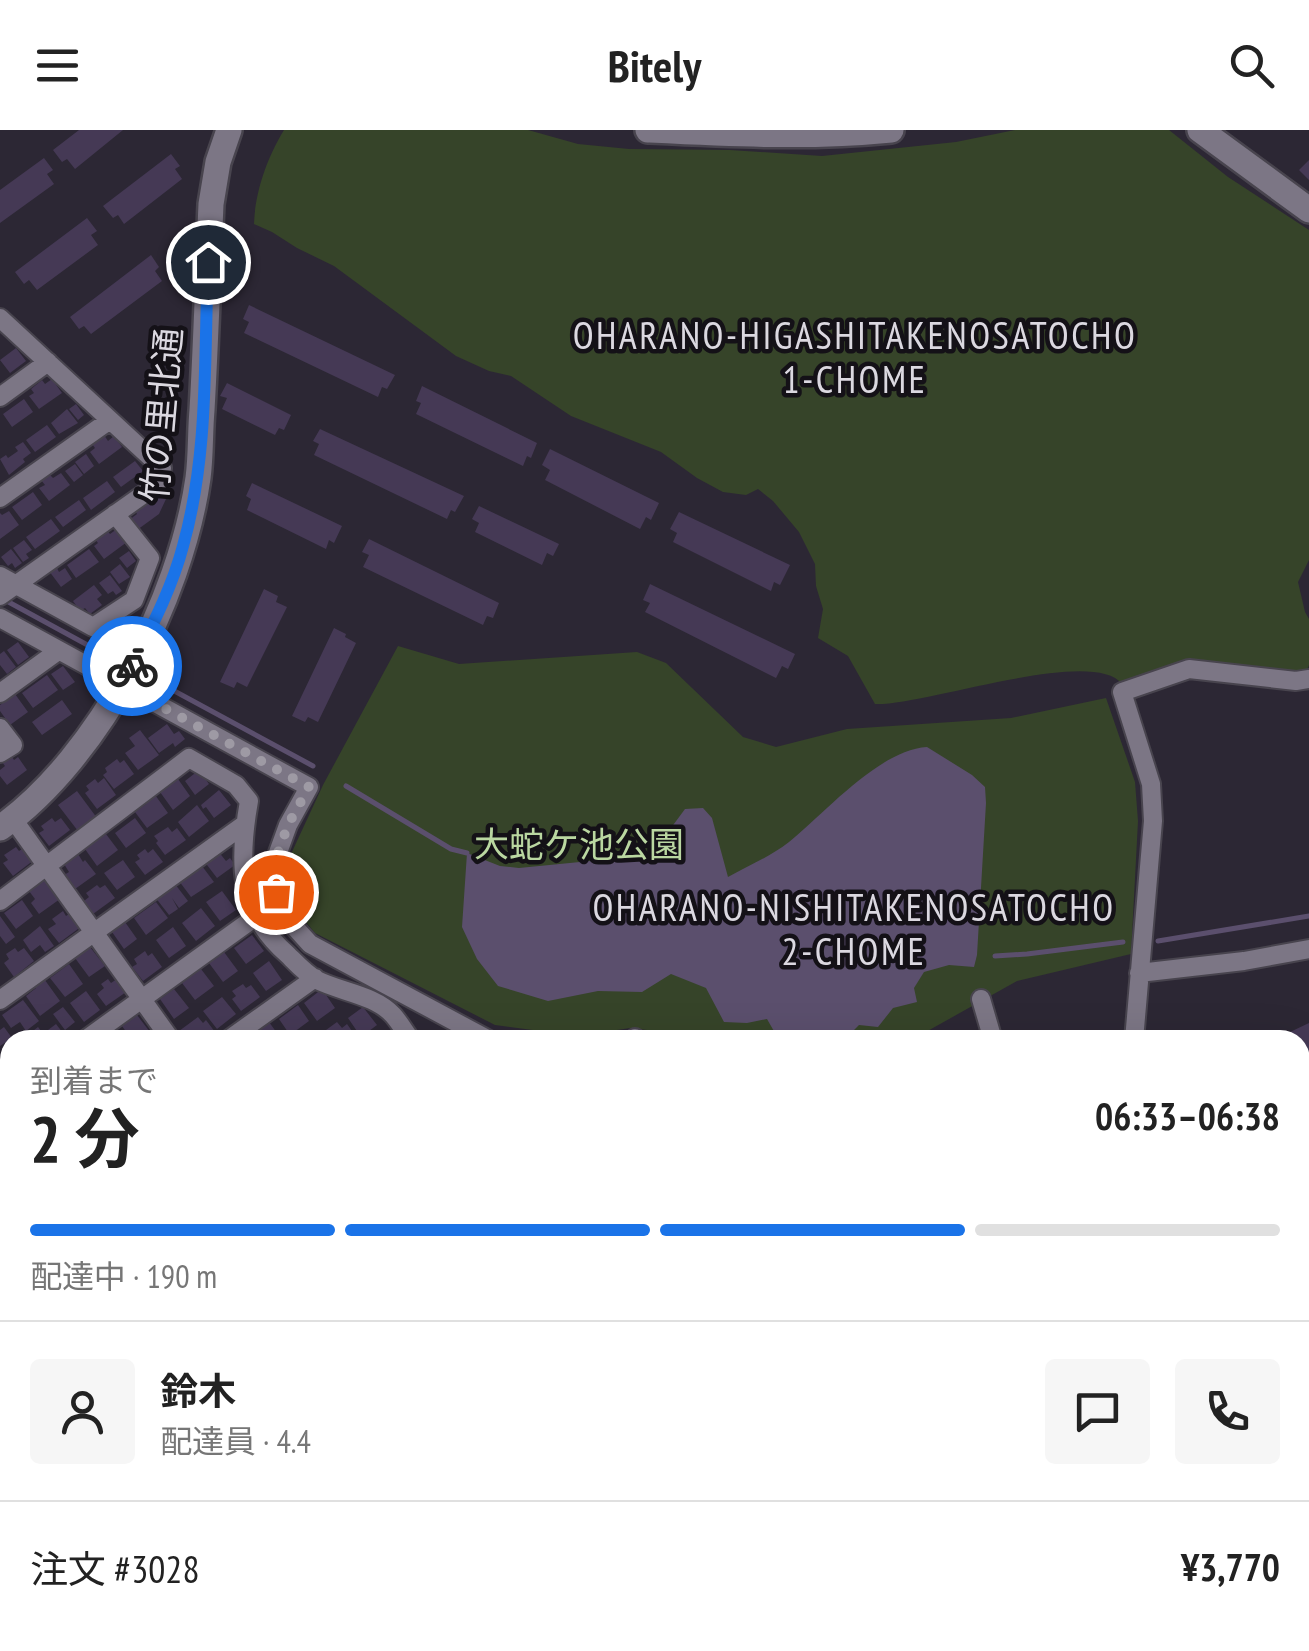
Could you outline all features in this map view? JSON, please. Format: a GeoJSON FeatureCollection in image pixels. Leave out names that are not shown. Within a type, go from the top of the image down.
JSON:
{"type":"FeatureCollection","features":[{"type":"Feature","properties":{"kind":"street","name":"竹の里北通"},"geometry":{"type":"LineString","coordinates":[[7,823],[76,754],[122,685],[155,620],[183,547],[198,477],[211,204],[228,130]]}},
{"type":"Feature","properties":{"kind":"street"},"geometry":{"type":"LineString","coordinates":[[648,130],[767,135],[891,130]]}},
{"type":"Feature","properties":{"kind":"street"},"geometry":{"type":"LineString","coordinates":[[1200,130],[1309,210]]}},
{"type":"Feature","properties":{"kind":"street"},"geometry":{"type":"LineString","coordinates":[[0,318],[162,468],[158,484],[5,586]]}},
{"type":"Feature","properties":{"kind":"street"},"geometry":{"type":"LineString","coordinates":[[0,397],[48,362]]}},
{"type":"Feature","properties":{"kind":"street"},"geometry":{"type":"LineString","coordinates":[[0,498],[110,420]]}},
{"type":"Feature","properties":{"kind":"street"},"geometry":{"type":"LineString","coordinates":[[5,586],[94,627],[134,600],[150,558],[115,514]]}},
{"type":"Feature","properties":{"kind":"street"},"geometry":{"type":"LineString","coordinates":[[0,618],[309,787],[288,825],[271,872],[281,912],[310,944],[471,1030]]}},
{"type":"Feature","properties":{"kind":"street"},"geometry":{"type":"LineString","coordinates":[[0,693],[58,651]]}},
{"type":"Feature","properties":{"kind":"street"},"geometry":{"type":"LineString","coordinates":[[1135,1030],[1153,821],[1151,784],[1122,692],[1189,669],[1296,682],[1309,679]]}},
{"type":"Feature","properties":{"kind":"street"},"geometry":{"type":"LineString","coordinates":[[0,728],[12,744],[0,753]]}},
{"type":"Feature","properties":{"kind":"street"},"geometry":{"type":"LineString","coordinates":[[0,901],[189,758],[236,785],[250,801],[242,858],[254,918],[275,944],[315,978],[374,1002],[391,1013],[398,1030]]}},
{"type":"Feature","properties":{"kind":"street"},"geometry":{"type":"LineString","coordinates":[[7,823],[47,866],[164,1030]]}},
{"type":"Feature","properties":{"kind":"street"},"geometry":{"type":"LineString","coordinates":[[0,1000],[245,824]]}},
{"type":"Feature","properties":{"kind":"street"},"geometry":{"type":"LineString","coordinates":[[98,1030],[254,918]]}},
{"type":"Feature","properties":{"kind":"street"},"geometry":{"type":"LineString","coordinates":[[1140,973],[1309,949]]}},
{"type":"Feature","properties":{"kind":"street"},"geometry":{"type":"LineString","coordinates":[[242,1030],[315,978]]}},
{"type":"Feature","properties":{"kind":"street"},"geometry":{"type":"LineString","coordinates":[[982,999],[990,1030]]}},
{"type":"Feature","properties":{"kind":"green space"},"geometry":{"type":"Polygon","coordinates":[[[284,130],[528,130],[578,144],[629,149],[822,156],[956,142],[1015,130],[1169,130],[1228,177],[1309,230],[1309,560],[1298,582],[1309,619],[1307,670],[1272,672],[1196,659],[1122,684],[1105,674],[1078,671],[875,704],[848,656],[818,638],[823,609],[815,564],[799,532],[758,489],[746,495],[723,492],[661,452],[571,416],[511,376],[456,356],[334,266],[254,224],[263,176],[284,130]]]}},
{"type":"Feature","properties":{"kind":"green space","name":"大蛇ケ池公園"},"geometry":{"type":"Polygon","coordinates":[[[398,646],[459,664],[637,652],[666,663],[743,737],[776,747],[847,729],[1011,718],[1106,698],[1135,782],[1138,821],[1131,954],[1017,981],[929,1030],[533,1030],[495,1025],[315,933],[291,904],[284,869],[323,785],[398,646]]]}},
{"type":"Feature","properties":{"kind":"shaded area"},"geometry":{"type":"Polygon","coordinates":[[[927,747],[985,787],[977,955],[974,967],[949,965],[924,972],[914,988],[917,1002],[893,1008],[878,1027],[773,1030],[767,1019],[724,1022],[706,988],[671,974],[642,992],[598,991],[548,1001],[498,986],[477,959],[462,927],[467,853],[500,866],[519,868],[651,855],[685,809],[703,808],[712,818],[728,877],[789,842],[872,771],[909,751],[927,747]]]}},
{"type":"Feature","properties":{"kind":"building"},"geometry":{"type":"Polygon","coordinates":[[[79,130],[123,130],[75,169],[67,159],[62,162],[53,150],[79,130]]]}},
{"type":"Feature","properties":{"kind":"building"},"geometry":{"type":"Polygon","coordinates":[[[171,154],[180,166],[175,169],[182,179],[124,224],[118,215],[113,218],[103,206],[171,154]]]}},
{"type":"Feature","properties":{"kind":"building"},"geometry":{"type":"Polygon","coordinates":[[[44,158],[53,170],[47,174],[54,184],[0,223],[0,190],[44,158]]]}},
{"type":"Feature","properties":{"kind":"building"},"geometry":{"type":"Polygon","coordinates":[[[1309,160],[1309,180],[1299,170],[1309,160]]]}},
{"type":"Feature","properties":{"kind":"building"},"geometry":{"type":"Polygon","coordinates":[[[87,218],[97,231],[91,235],[98,245],[37,290],[29,280],[24,284],[15,272],[87,218]]]}},
{"type":"Feature","properties":{"kind":"building"},"geometry":{"type":"Polygon","coordinates":[[[151,255],[162,281],[91,334],[84,326],[79,329],[70,317],[151,255]]]}},
{"type":"Feature","properties":{"kind":"building"},"geometry":{"type":"Polygon","coordinates":[[[249,305],[395,375],[378,397],[244,333],[249,322],[243,319],[249,305]]]}},
{"type":"Feature","properties":{"kind":"building"},"geometry":{"type":"Polygon","coordinates":[[[16,348],[26,361],[10,373],[0,360],[16,348]]]}},
{"type":"Feature","properties":{"kind":"building"},"geometry":{"type":"Polygon","coordinates":[[[52,379],[62,393],[39,409],[29,396],[34,393],[31,389],[42,380],[45,384],[52,379]]]}},
{"type":"Feature","properties":{"kind":"building"},"geometry":{"type":"Polygon","coordinates":[[[227,383],[291,415],[284,430],[279,428],[275,435],[222,409],[227,398],[220,396],[227,383]]]}},
{"type":"Feature","properties":{"kind":"building"},"geometry":{"type":"Polygon","coordinates":[[[422,386],[537,443],[531,458],[527,456],[523,466],[416,414],[422,386]]]}},
{"type":"Feature","properties":{"kind":"building"},"geometry":{"type":"Polygon","coordinates":[[[24,399],[33,412],[12,427],[3,414],[24,399]]]}},
{"type":"Feature","properties":{"kind":"building"},"geometry":{"type":"Polygon","coordinates":[[[76,404],[84,415],[78,420],[69,409],[76,404]]]}},
{"type":"Feature","properties":{"kind":"building"},"geometry":{"type":"Polygon","coordinates":[[[67,409],[78,423],[59,434],[51,423],[67,409]]]}},
{"type":"Feature","properties":{"kind":"building"},"geometry":{"type":"Polygon","coordinates":[[[47,425],[56,437],[35,452],[26,440],[47,425]]]}},
{"type":"Feature","properties":{"kind":"building"},"geometry":{"type":"Polygon","coordinates":[[[320,429],[464,496],[447,519],[314,455],[319,444],[313,441],[320,429]]]}},
{"type":"Feature","properties":{"kind":"building"},"geometry":{"type":"Polygon","coordinates":[[[104,435],[108,441],[114,436],[122,447],[99,464],[90,452],[95,448],[92,444],[104,435]]]}},
{"type":"Feature","properties":{"kind":"building"},"geometry":{"type":"Polygon","coordinates":[[[23,442],[31,453],[9,475],[0,459],[18,451],[15,447],[23,442]]]}},
{"type":"Feature","properties":{"kind":"building"},"geometry":{"type":"Polygon","coordinates":[[[550,449],[659,503],[651,520],[646,517],[640,529],[545,480],[550,470],[542,465],[550,449]]]}},
{"type":"Feature","properties":{"kind":"building"},"geometry":{"type":"Polygon","coordinates":[[[86,454],[94,466],[84,474],[75,462],[86,454]]]}},
{"type":"Feature","properties":{"kind":"building"},"geometry":{"type":"Polygon","coordinates":[[[135,461],[143,471],[121,487],[113,477],[135,461]]]}},
{"type":"Feature","properties":{"kind":"building"},"geometry":{"type":"Polygon","coordinates":[[[75,464],[83,475],[74,482],[65,471],[75,464]]]}},
{"type":"Feature","properties":{"kind":"building"},"geometry":{"type":"Polygon","coordinates":[[[61,473],[70,485],[49,501],[39,488],[45,485],[41,480],[49,474],[53,478],[61,473]]]}},
{"type":"Feature","properties":{"kind":"building"},"geometry":{"type":"Polygon","coordinates":[[[107,481],[115,492],[91,510],[83,498],[107,481]]]}},
{"type":"Feature","properties":{"kind":"building"},"geometry":{"type":"Polygon","coordinates":[[[252,483],[342,526],[334,543],[329,540],[326,549],[247,510],[251,499],[246,496],[252,483]]]}},
{"type":"Feature","properties":{"kind":"building"},"geometry":{"type":"Polygon","coordinates":[[[160,490],[166,499],[159,514],[137,530],[129,520],[137,514],[134,509],[160,490]]]}},
{"type":"Feature","properties":{"kind":"building"},"geometry":{"type":"Polygon","coordinates":[[[33,492],[42,505],[22,520],[12,507],[33,492]]]}},
{"type":"Feature","properties":{"kind":"building"},"geometry":{"type":"Polygon","coordinates":[[[79,500],[86,510],[63,527],[55,517],[79,500]]]}},
{"type":"Feature","properties":{"kind":"building"},"geometry":{"type":"Polygon","coordinates":[[[479,506],[559,544],[553,556],[547,553],[542,565],[475,532],[479,523],[472,519],[479,506]]]}},
{"type":"Feature","properties":{"kind":"building"},"geometry":{"type":"Polygon","coordinates":[[[9,511],[19,525],[0,539],[0,513],[9,511]]]}},
{"type":"Feature","properties":{"kind":"building"},"geometry":{"type":"Polygon","coordinates":[[[679,512],[790,565],[780,585],[774,582],[771,591],[673,542],[677,533],[670,529],[679,512]]]}},
{"type":"Feature","properties":{"kind":"building"},"geometry":{"type":"Polygon","coordinates":[[[51,519],[60,531],[35,549],[26,537],[51,519]]]}},
{"type":"Feature","properties":{"kind":"building"},"geometry":{"type":"Polygon","coordinates":[[[106,529],[110,534],[117,529],[127,542],[104,559],[94,546],[98,543],[94,538],[106,529]]]}},
{"type":"Feature","properties":{"kind":"building"},"geometry":{"type":"Polygon","coordinates":[[[369,539],[499,603],[493,618],[487,616],[483,625],[363,567],[369,555],[362,552],[369,539]]]}},
{"type":"Feature","properties":{"kind":"building"},"geometry":{"type":"Polygon","coordinates":[[[24,540],[32,550],[23,562],[13,548],[24,540]]]}},
{"type":"Feature","properties":{"kind":"building"},"geometry":{"type":"Polygon","coordinates":[[[11,549],[22,563],[15,568],[1,557],[11,549]]]}},
{"type":"Feature","properties":{"kind":"building"},"geometry":{"type":"Polygon","coordinates":[[[89,549],[99,562],[76,578],[67,565],[89,549]]]}},
{"type":"Feature","properties":{"kind":"building"},"geometry":{"type":"Polygon","coordinates":[[[129,551],[136,561],[127,568],[119,558],[129,551]]]}},
{"type":"Feature","properties":{"kind":"building"},"geometry":{"type":"Polygon","coordinates":[[[120,564],[130,577],[119,584],[110,572],[120,564]]]}},
{"type":"Feature","properties":{"kind":"building"},"geometry":{"type":"Polygon","coordinates":[[[56,566],[59,572],[65,568],[72,579],[61,587],[49,571],[56,566]]]}},
{"type":"Feature","properties":{"kind":"building"},"geometry":{"type":"Polygon","coordinates":[[[110,575],[122,591],[116,595],[113,591],[108,594],[99,583],[110,575]]]}},
{"type":"Feature","properties":{"kind":"building"},"geometry":{"type":"Polygon","coordinates":[[[650,584],[795,654],[788,669],[782,666],[776,678],[645,612],[650,603],[643,600],[650,584]]]}},
{"type":"Feature","properties":{"kind":"building"},"geometry":{"type":"Polygon","coordinates":[[[94,585],[102,595],[97,599],[102,605],[90,614],[85,608],[80,611],[73,601],[94,585]]]}},
{"type":"Feature","properties":{"kind":"building"},"geometry":{"type":"Polygon","coordinates":[[[264,589],[278,596],[276,602],[287,607],[247,687],[237,682],[234,688],[220,682],[264,589]]]}},
{"type":"Feature","properties":{"kind":"building"},"geometry":{"type":"Polygon","coordinates":[[[334,628],[356,643],[318,722],[308,717],[305,722],[292,716],[334,628]]]}},
{"type":"Feature","properties":{"kind":"building"},"geometry":{"type":"Polygon","coordinates":[[[18,642],[29,657],[18,665],[7,650],[18,642]]]}},
{"type":"Feature","properties":{"kind":"building"},"geometry":{"type":"Polygon","coordinates":[[[4,651],[16,667],[7,674],[0,665],[0,654],[4,651]]]}},
{"type":"Feature","properties":{"kind":"building"},"geometry":{"type":"Polygon","coordinates":[[[63,666],[75,682],[63,690],[51,674],[63,666]]]}},
{"type":"Feature","properties":{"kind":"building"},"geometry":{"type":"Polygon","coordinates":[[[47,675],[58,690],[33,708],[22,693],[47,675]]]}},
{"type":"Feature","properties":{"kind":"building"},"geometry":{"type":"Polygon","coordinates":[[[15,694],[28,712],[10,725],[0,705],[15,694]]]}},
{"type":"Feature","properties":{"kind":"building"},"geometry":{"type":"Polygon","coordinates":[[[62,700],[72,714],[42,735],[32,722],[62,700]]]}},
{"type":"Feature","properties":{"kind":"building"},"geometry":{"type":"Polygon","coordinates":[[[167,724],[174,734],[179,731],[185,739],[159,753],[148,738],[167,724]]]}},
{"type":"Feature","properties":{"kind":"building"},"geometry":{"type":"Polygon","coordinates":[[[140,730],[159,755],[138,770],[125,753],[135,746],[129,738],[140,730]]]}},
{"type":"Feature","properties":{"kind":"building"},"geometry":{"type":"Polygon","coordinates":[[[11,755],[14,760],[18,757],[27,770],[7,785],[0,770],[5,766],[2,762],[11,755]]]}},
{"type":"Feature","properties":{"kind":"building"},"geometry":{"type":"Polygon","coordinates":[[[117,759],[120,763],[124,760],[134,774],[114,789],[103,775],[107,772],[105,768],[117,759]]]}},
{"type":"Feature","properties":{"kind":"building"},"geometry":{"type":"Polygon","coordinates":[[[199,770],[209,784],[195,795],[185,781],[199,770]]]}},
{"type":"Feature","properties":{"kind":"building"},"geometry":{"type":"Polygon","coordinates":[[[104,778],[116,795],[97,809],[85,793],[89,790],[86,786],[104,778]]]}},
{"type":"Feature","properties":{"kind":"building"},"geometry":{"type":"Polygon","coordinates":[[[178,779],[190,796],[173,810],[160,792],[178,779]]]}},
{"type":"Feature","properties":{"kind":"building"},"geometry":{"type":"Polygon","coordinates":[[[219,790],[231,805],[214,818],[201,805],[219,790]]]}},
{"type":"Feature","properties":{"kind":"building"},"geometry":{"type":"Polygon","coordinates":[[[77,791],[97,818],[78,831],[58,805],[77,791]]]}},
{"type":"Feature","properties":{"kind":"building"},"geometry":{"type":"Polygon","coordinates":[[[153,792],[168,813],[147,828],[135,812],[153,792]]]}},
{"type":"Feature","properties":{"kind":"building"},"geometry":{"type":"Polygon","coordinates":[[[197,805],[209,821],[189,837],[178,822],[197,805]]]}},
{"type":"Feature","properties":{"kind":"building"},"geometry":{"type":"Polygon","coordinates":[[[52,818],[55,822],[61,818],[70,830],[49,846],[39,833],[44,830],[41,826],[52,818]]]}},
{"type":"Feature","properties":{"kind":"building"},"geometry":{"type":"Polygon","coordinates":[[[135,818],[146,833],[126,848],[115,833],[135,818]]]}},
{"type":"Feature","properties":{"kind":"building"},"geometry":{"type":"Polygon","coordinates":[[[168,827],[172,832],[177,828],[186,840],[165,855],[154,836],[168,827]]]}},
{"type":"Feature","properties":{"kind":"building"},"geometry":{"type":"Polygon","coordinates":[[[106,834],[118,850],[97,866],[85,849],[106,834]]]}},
{"type":"Feature","properties":{"kind":"building"},"geometry":{"type":"Polygon","coordinates":[[[16,847],[19,851],[25,847],[34,860],[13,876],[3,863],[8,860],[4,855],[16,847]]]}},
{"type":"Feature","properties":{"kind":"building"},"geometry":{"type":"Polygon","coordinates":[[[145,849],[148,853],[153,849],[163,862],[145,875],[135,862],[145,849]]]}},
{"type":"Feature","properties":{"kind":"building"},"geometry":{"type":"Polygon","coordinates":[[[218,851],[235,865],[217,878],[204,861],[218,851]]]}},
{"type":"Feature","properties":{"kind":"building"},"geometry":{"type":"Polygon","coordinates":[[[78,854],[96,874],[75,889],[64,875],[69,872],[64,864],[78,854]]]}},
{"type":"Feature","properties":{"kind":"building"},"geometry":{"type":"Polygon","coordinates":[[[123,860],[135,877],[117,890],[104,873],[123,860]]]}},
{"type":"Feature","properties":{"kind":"building"},"geometry":{"type":"Polygon","coordinates":[[[202,866],[214,882],[191,897],[179,881],[202,866]]]}},
{"type":"Feature","properties":{"kind":"building"},"geometry":{"type":"Polygon","coordinates":[[[44,880],[60,899],[39,914],[29,891],[44,880]]]}},
{"type":"Feature","properties":{"kind":"building"},"geometry":{"type":"Polygon","coordinates":[[[175,884],[188,901],[179,908],[172,898],[178,909],[169,915],[155,897],[175,884]]]}},
{"type":"Feature","properties":{"kind":"building"},"geometry":{"type":"Polygon","coordinates":[[[97,885],[105,885],[115,898],[93,914],[84,901],[89,897],[86,893],[97,885]]]}},
{"type":"Feature","properties":{"kind":"building"},"geometry":{"type":"Polygon","coordinates":[[[222,891],[236,910],[220,921],[206,902],[222,891]]]}},
{"type":"Feature","properties":{"kind":"building"},"geometry":{"type":"Polygon","coordinates":[[[22,900],[33,916],[16,929],[4,913],[22,900]]]}},
{"type":"Feature","properties":{"kind":"building"},"geometry":{"type":"Polygon","coordinates":[[[156,902],[168,918],[146,935],[134,918],[156,902]]]}},
{"type":"Feature","properties":{"kind":"building"},"geometry":{"type":"Polygon","coordinates":[[[201,908],[215,926],[196,941],[182,923],[201,908]]]}},
{"type":"Feature","properties":{"kind":"building"},"geometry":{"type":"Polygon","coordinates":[[[63,911],[66,916],[72,912],[82,926],[59,943],[48,929],[56,924],[52,919],[63,911]]]}},
{"type":"Feature","properties":{"kind":"building"},"geometry":{"type":"Polygon","coordinates":[[[0,916],[15,937],[6,944],[0,936],[0,916]]]}},
{"type":"Feature","properties":{"kind":"building"},"geometry":{"type":"Polygon","coordinates":[[[125,922],[137,939],[124,949],[112,932],[125,922]]]}},
{"type":"Feature","properties":{"kind":"building"},"geometry":{"type":"Polygon","coordinates":[[[40,926],[54,946],[45,952],[40,945],[31,952],[23,940],[40,926]]]}},
{"type":"Feature","properties":{"kind":"building"},"geometry":{"type":"Polygon","coordinates":[[[173,927],[186,946],[169,958],[156,940],[173,927]]]}},
{"type":"Feature","properties":{"kind":"building"},"geometry":{"type":"Polygon","coordinates":[[[252,935],[264,951],[246,964],[234,948],[252,935]]]}},
{"type":"Feature","properties":{"kind":"building"},"geometry":{"type":"Polygon","coordinates":[[[90,947],[105,966],[89,977],[75,958],[90,947]]]}},
{"type":"Feature","properties":{"kind":"building"},"geometry":{"type":"Polygon","coordinates":[[[15,948],[18,952],[24,948],[34,961],[14,977],[4,963],[9,959],[6,954],[15,948]]]}},
{"type":"Feature","properties":{"kind":"building"},"geometry":{"type":"Polygon","coordinates":[[[145,951],[148,956],[152,953],[162,967],[143,981],[132,967],[137,964],[134,959],[145,951]]]}},
{"type":"Feature","properties":{"kind":"building"},"geometry":{"type":"Polygon","coordinates":[[[224,952],[238,971],[223,982],[209,963],[224,952]]]}},
{"type":"Feature","properties":{"kind":"building"},"geometry":{"type":"Polygon","coordinates":[[[269,961],[282,980],[266,991],[253,973],[269,961]]]}},
{"type":"Feature","properties":{"kind":"building"},"geometry":{"type":"Polygon","coordinates":[[[69,964],[83,984],[65,997],[50,978],[69,964]]]}},
{"type":"Feature","properties":{"kind":"building"},"geometry":{"type":"Polygon","coordinates":[[[201,969],[214,986],[195,1000],[182,983],[201,969]]]}},
{"type":"Feature","properties":{"kind":"building"},"geometry":{"type":"Polygon","coordinates":[[[42,976],[60,1001],[40,1016],[26,996],[36,988],[32,983],[42,976]]]}},
{"type":"Feature","properties":{"kind":"building"},"geometry":{"type":"Polygon","coordinates":[[[120,977],[129,990],[106,1006],[97,994],[104,988],[101,984],[120,977]]]}},
{"type":"Feature","properties":{"kind":"building"},"geometry":{"type":"Polygon","coordinates":[[[243,984],[246,988],[251,985],[260,997],[241,1011],[232,999],[236,996],[232,991],[243,984]]]}},
{"type":"Feature","properties":{"kind":"building"},"geometry":{"type":"Polygon","coordinates":[[[174,989],[189,1008],[174,1019],[160,999],[174,989]]]}},
{"type":"Feature","properties":{"kind":"building"},"geometry":{"type":"Polygon","coordinates":[[[322,989],[335,1008],[317,1021],[304,1003],[322,989]]]}},
{"type":"Feature","properties":{"kind":"building"},"geometry":{"type":"Polygon","coordinates":[[[86,991],[100,1010],[84,1022],[70,1003],[86,991]]]}},
{"type":"Feature","properties":{"kind":"building"},"geometry":{"type":"Polygon","coordinates":[[[222,997],[236,1014],[217,1029],[203,1011],[222,997]]]}},
{"type":"Feature","properties":{"kind":"building"},"geometry":{"type":"Polygon","coordinates":[[[23,1000],[39,1021],[27,1030],[20,1022],[11,1028],[2,1015],[23,1000]]]}},
{"type":"Feature","properties":{"kind":"building"},"geometry":{"type":"Polygon","coordinates":[[[298,1005],[309,1021],[297,1030],[287,1030],[279,1019],[298,1005]]]}},
{"type":"Feature","properties":{"kind":"building"},"geometry":{"type":"Polygon","coordinates":[[[63,1007],[75,1022],[65,1030],[53,1014],[63,1007]]]}},
{"type":"Feature","properties":{"kind":"building"},"geometry":{"type":"Polygon","coordinates":[[[363,1007],[377,1025],[370,1030],[356,1030],[348,1018],[363,1007]]]}},
{"type":"Feature","properties":{"kind":"building"},"geometry":{"type":"Polygon","coordinates":[[[137,1015],[148,1030],[125,1030],[122,1026],[137,1015]]]}},
{"type":"Feature","properties":{"kind":"building"},"geometry":{"type":"Polygon","coordinates":[[[198,1017],[214,1030],[180,1030],[198,1017]]]}},
{"type":"Feature","properties":{"kind":"building"},"geometry":{"type":"Polygon","coordinates":[[[269,1022],[275,1030],[258,1030],[269,1022]]]}},
{"type":"Feature","properties":{"kind":"building"},"geometry":{"type":"Polygon","coordinates":[[[337,1022],[342,1028],[347,1024],[351,1030],[326,1030],[337,1022]]]}},
{"type":"Feature","properties":{"kind":"waterway"},"geometry":{"type":"LineString","coordinates":[[3,599],[104,654]]}},
{"type":"Feature","properties":{"kind":"waterway"},"geometry":{"type":"LineString","coordinates":[[154,680],[313,766]]}},
{"type":"Feature","properties":{"kind":"waterway"},"geometry":{"type":"LineString","coordinates":[[346,786],[451,849],[467,853]]}},
{"type":"Feature","properties":{"kind":"waterway"},"geometry":{"type":"LineString","coordinates":[[1158,941],[1309,916]]}},
{"type":"Feature","properties":{"kind":"waterway"},"geometry":{"type":"LineString","coordinates":[[995,956],[1123,942]]}},
{"type":"Feature","properties":{"kind":"way so far"},"geometry":{"type":"LineString","coordinates":[[132,666],[122,685],[309,787],[288,825],[271,872],[276,892]]}},
{"type":"Feature","properties":{"kind":"district","name":"OHARANO-HIGASHITAKENOSATOCHO 1-CHOME"},"geometry":{"type":"Point","coordinates":[855,358]}},
{"type":"Feature","properties":{"kind":"district","name":"OHARANO-NISHITAKENOSATOCHO 2-CHOME"},"geometry":{"type":"Point","coordinates":[854,930]}},
{"type":"Feature","properties":{"kind":"route"},"geometry":{"type":"LineString","coordinates":[[132,666],[155,620],[183,547],[198,477],[208,262]]}}]}
